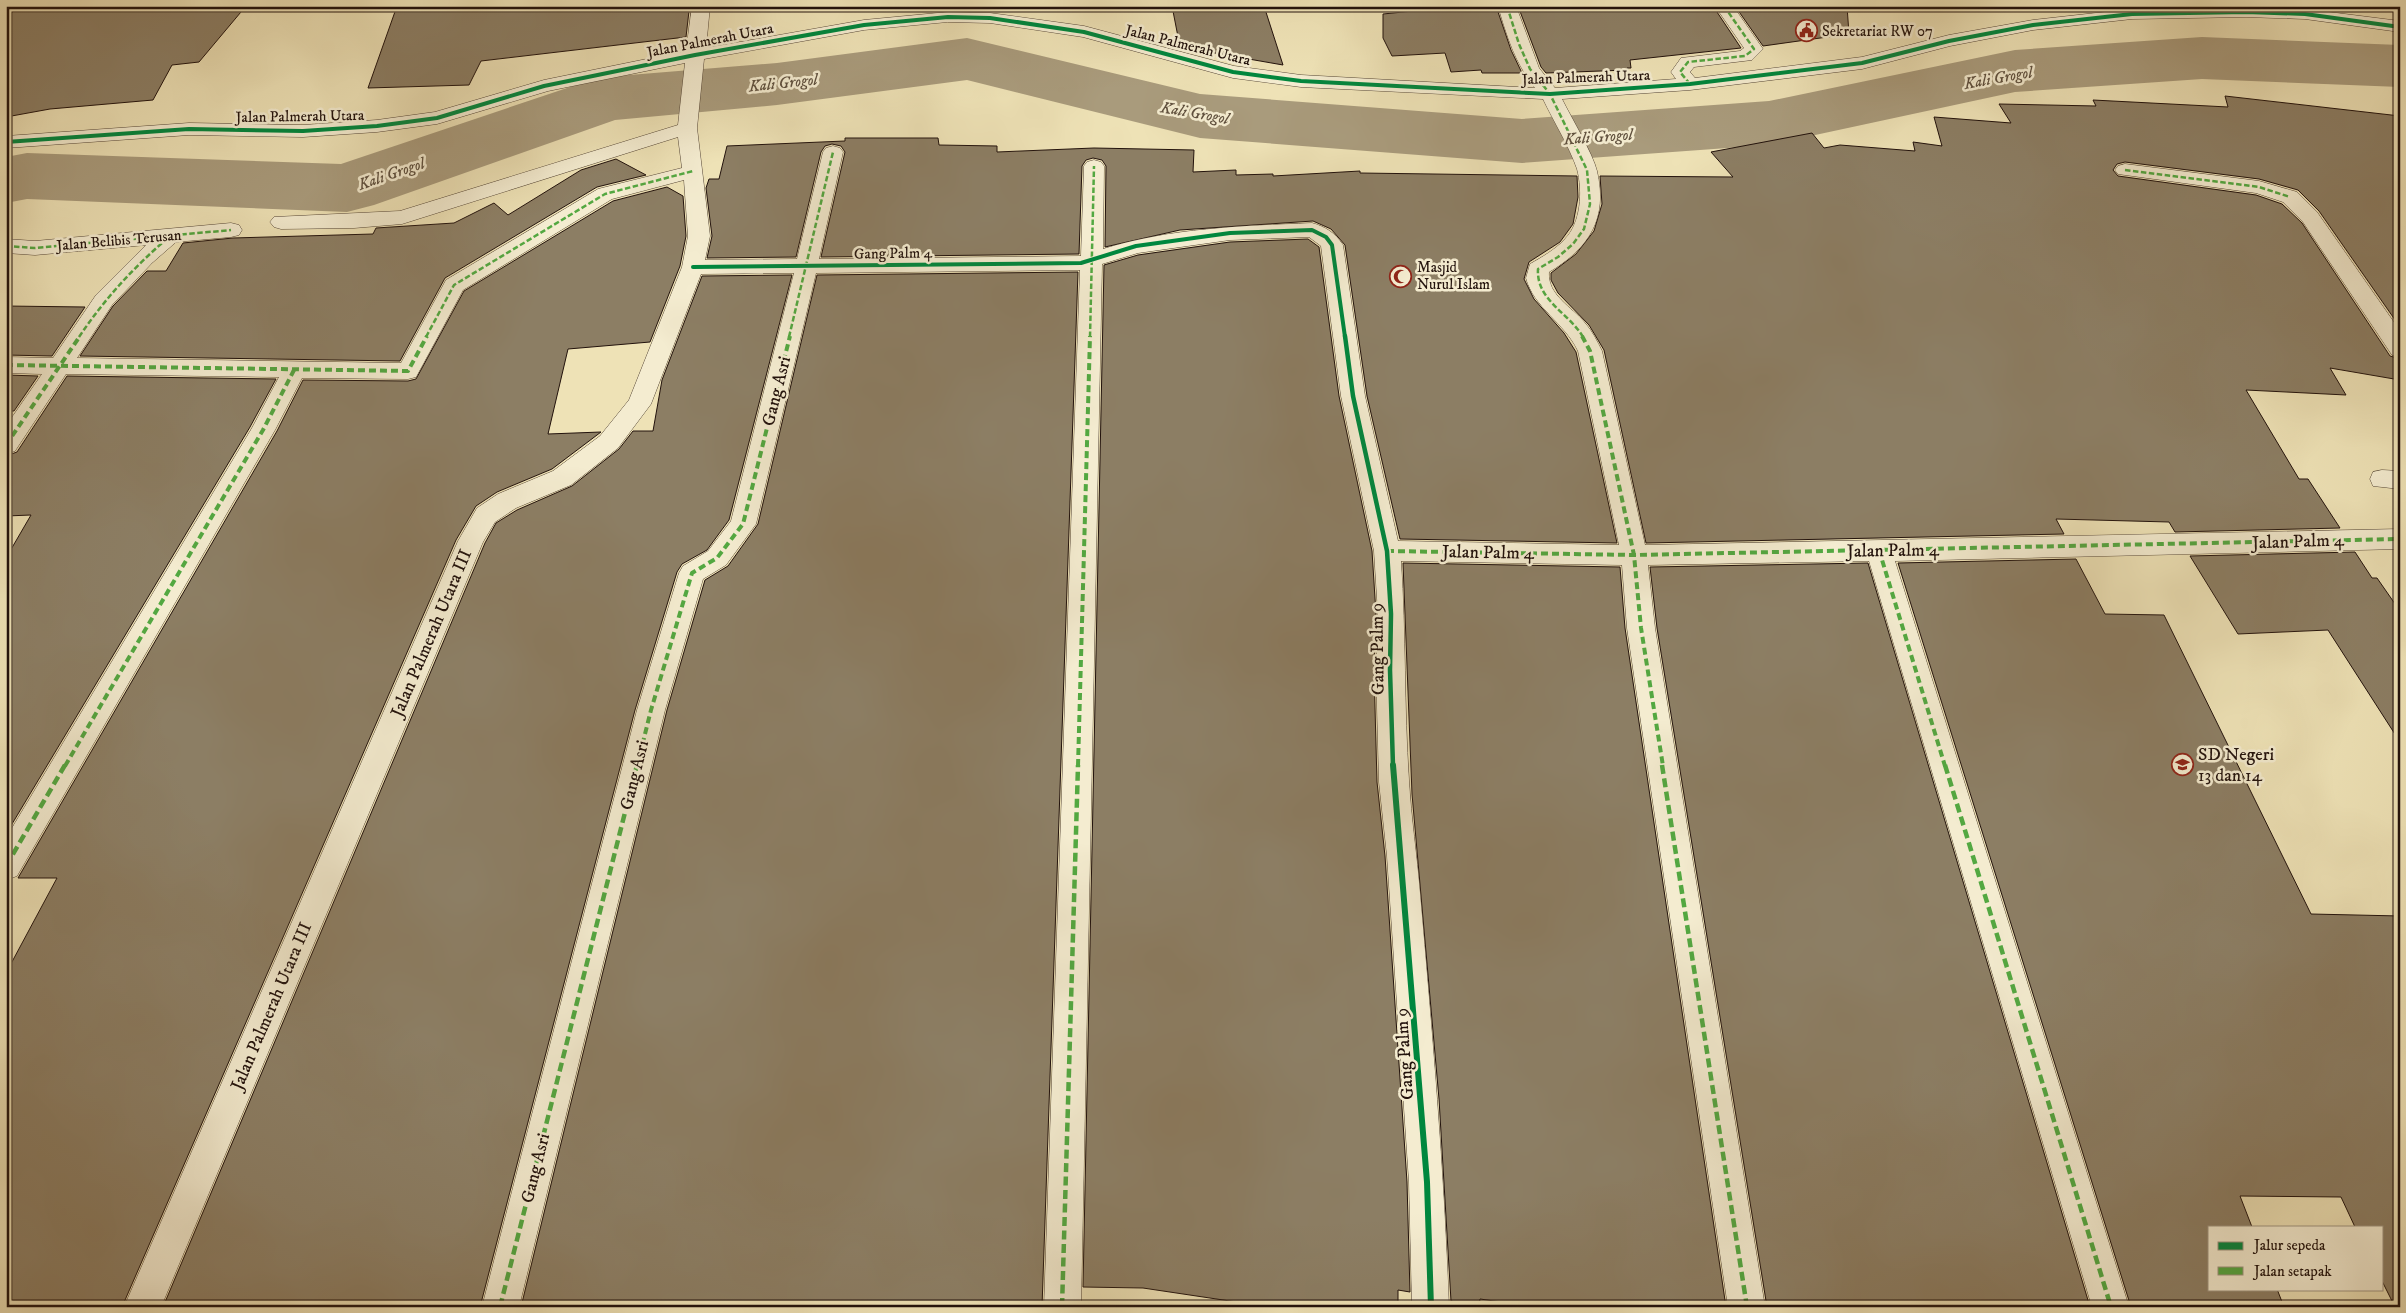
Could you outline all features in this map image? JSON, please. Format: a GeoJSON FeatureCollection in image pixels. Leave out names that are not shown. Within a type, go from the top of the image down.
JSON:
{"type":"FeatureCollection","features":[{"type":"Feature","properties":{"kind":"street","name":"Jalan Palmerah Utara III"},"geometry":{"type":"LineString","coordinates":[[142,1307],[471,541],[486,515],[507,501],[562,478],[609,442],[639,404],[693,267],[699,220],[689,116],[701,6]]}},
{"type":"Feature","properties":{"kind":"street"},"geometry":{"type":"LineString","coordinates":[[1507,6],[1519,44],[1530,69],[1550,94],[1587,170],[1590,204],[1584,229],[1573,244],[1558,257],[1538,269],[1538,279],[1550,301],[1577,328],[1590,351],[1634,555],[1641,628],[1747,1307]]}},
{"type":"Feature","properties":{"kind":"street"},"geometry":{"type":"LineString","coordinates":[[1690,84],[1680,72],[1688,62],[1745,56],[1754,49],[1724,6]]}},
{"type":"Feature","properties":{"kind":"street","name":"Jalan Palmerah Utara"},"geometry":{"type":"LineString","coordinates":[[6,142],[52,137],[189,129],[303,132],[377,126],[438,118],[544,86],[694,64],[864,25],[948,17],[990,18],[1084,32],[1233,72],[1301,81],[1399,88],[1550,94],[1690,84],[1862,63],[1949,41],[2033,24],[2132,14],[2309,10],[2400,27]]}},
{"type":"Feature","properties":{"kind":"street"},"geometry":{"type":"LineString","coordinates":[[281,222],[354,221],[402,217],[689,116]]}},
{"type":"Feature","properties":{"kind":"street","name":"Gang Asri"},"geometry":{"type":"LineString","coordinates":[[500,1307],[651,710],[689,578],[695,570],[717,558],[743,524],[833,152]]}},
{"type":"Feature","properties":{"kind":"street"},"geometry":{"type":"LineString","coordinates":[[1062,1307],[1094,166]]}},
{"type":"Feature","properties":{"kind":"street"},"geometry":{"type":"LineString","coordinates":[[2125,170],[2259,186],[2290,197],[2310,217],[2400,348]]}},
{"type":"Feature","properties":{"kind":"street"},"geometry":{"type":"LineString","coordinates":[[6,365],[408,371],[454,285],[605,194],[693,171]]}},
{"type":"Feature","properties":{"kind":"street","name":"Jalan Belibis Terusan"},"geometry":{"type":"LineString","coordinates":[[6,246],[35,248],[231,230]]}},
{"type":"Feature","properties":{"kind":"street","name":"Gang Palm 9"},"geometry":{"type":"LineString","coordinates":[[1092,261],[1136,246],[1174,239],[1230,233],[1312,230],[1329,239],[1332,245],[1353,396],[1387,551],[1391,614],[1390,670],[1394,782],[1402,856],[1428,1182],[1431,1307]]}},
{"type":"Feature","properties":{"kind":"street"},"geometry":{"type":"LineString","coordinates":[[6,445],[58,365],[104,300],[144,258],[170,236]]}},
{"type":"Feature","properties":{"kind":"street","name":"Gang Palm 4"},"geometry":{"type":"LineString","coordinates":[[693,267],[1081,263],[1092,261]]}},
{"type":"Feature","properties":{"kind":"street"},"geometry":{"type":"LineString","coordinates":[[6,866],[262,430],[294,370]]}},
{"type":"Feature","properties":{"kind":"street","name":"Jalan Palm 4"},"geometry":{"type":"LineString","coordinates":[[1387,551],[1634,555],[2400,539]]}},
{"type":"Feature","properties":{"kind":"street"},"geometry":{"type":"LineString","coordinates":[[1879,550],[2111,1307]]}},
{"type":"Feature","properties":{"kind":"building"},"geometry":{"type":"Polygon","coordinates":[[[6,6],[246,6],[199,62],[172,65],[153,100],[50,109],[6,117],[6,6]]]}},
{"type":"Feature","properties":{"kind":"building"},"geometry":{"type":"Polygon","coordinates":[[[397,6],[689,6],[689,11],[686,37],[481,61],[469,85],[368,88],[397,6]]]}},
{"type":"Feature","properties":{"kind":"building"},"geometry":{"type":"Polygon","coordinates":[[[1172,6],[1264,6],[1283,65],[1180,47],[1172,6]]]}},
{"type":"Feature","properties":{"kind":"building"},"geometry":{"type":"Polygon","coordinates":[[[1463,6],[1496,6],[1511,50],[1522,73],[1482,73],[1481,70],[1451,72],[1445,53],[1392,56],[1383,38],[1383,14],[1463,6]]]}},
{"type":"Feature","properties":{"kind":"building"},"geometry":{"type":"Polygon","coordinates":[[[1518,6],[1713,6],[1741,48],[1630,60],[1631,68],[1627,68],[1628,70],[1546,73],[1541,67],[1518,6]]]}},
{"type":"Feature","properties":{"kind":"building"},"geometry":{"type":"Polygon","coordinates":[[[1735,6],[1847,6],[1849,34],[1763,46],[1735,6]]]}},
{"type":"Feature","properties":{"kind":"building"},"geometry":{"type":"Polygon","coordinates":[[[2225,96],[2400,116],[2400,327],[2319,211],[2298,190],[2259,179],[2125,162],[2117,164],[2113,170],[2118,176],[2256,195],[2282,204],[2302,223],[2390,356],[2400,359],[2400,380],[2330,368],[2346,395],[2246,390],[2299,479],[2308,479],[2340,528],[2175,532],[2169,522],[2056,519],[2064,534],[1646,543],[1604,350],[1589,325],[1558,293],[1551,280],[1551,273],[1576,254],[1594,231],[1602,204],[1600,176],[1733,177],[1711,152],[1812,133],[1824,148],[1840,145],[1915,151],[1913,142],[1942,146],[1934,117],[2011,123],[1999,104],[2096,106],[2093,100],[2228,107],[2225,96]]]}},
{"type":"Feature","properties":{"kind":"building"},"geometry":{"type":"Polygon","coordinates":[[[845,138],[938,138],[939,145],[997,146],[997,152],[1094,148],[1194,150],[1193,172],[1236,170],[1236,175],[1273,174],[1273,176],[1360,171],[1360,173],[1577,176],[1578,197],[1573,224],[1560,242],[1529,262],[1524,279],[1534,299],[1564,333],[1576,352],[1617,543],[1400,539],[1367,396],[1345,245],[1331,229],[1313,221],[1180,230],[1105,247],[1106,166],[1102,160],[1093,158],[1086,160],[1082,166],[1079,254],[821,257],[845,152],[841,146],[832,144],[825,146],[821,152],[796,257],[707,258],[712,236],[706,188],[709,179],[719,179],[727,146],[845,141],[845,138]]]}},
{"type":"Feature","properties":{"kind":"building"},"geometry":{"type":"Polygon","coordinates":[[[616,159],[646,175],[597,187],[445,278],[400,361],[80,356],[113,306],[147,271],[166,271],[183,243],[233,238],[373,234],[376,228],[454,223],[494,203],[508,215],[581,170],[616,159]]]}},
{"type":"Feature","properties":{"kind":"building"},"geometry":{"type":"Polygon","coordinates":[[[667,187],[683,196],[686,236],[680,266],[650,342],[568,349],[548,434],[601,432],[552,469],[497,492],[476,506],[456,540],[122,1307],[6,1307],[6,973],[57,878],[18,878],[277,431],[303,380],[408,381],[416,379],[464,291],[613,201],[667,187]]]}},
{"type":"Feature","properties":{"kind":"building"},"geometry":{"type":"Polygon","coordinates":[[[1308,239],[1319,247],[1339,396],[1372,551],[1376,614],[1374,670],[1377,782],[1385,856],[1407,1182],[1410,1292],[1398,1290],[1398,1307],[1270,1307],[1143,1288],[1083,1287],[1104,265],[1138,255],[1230,242],[1308,239]]]}},
{"type":"Feature","properties":{"kind":"building"},"geometry":{"type":"Polygon","coordinates":[[[1078,272],[1042,1307],[521,1307],[667,710],[705,580],[728,566],[758,524],[817,275],[1078,272]]]}},
{"type":"Feature","properties":{"kind":"building"},"geometry":{"type":"Polygon","coordinates":[[[792,275],[729,520],[707,550],[682,564],[677,572],[635,710],[480,1307],[163,1307],[485,543],[496,523],[517,510],[572,486],[619,449],[633,431],[653,431],[662,380],[702,276],[792,275]]]}},
{"type":"Feature","properties":{"kind":"building"},"geometry":{"type":"Polygon","coordinates":[[[6,306],[85,307],[52,356],[6,355],[6,306]]]}},
{"type":"Feature","properties":{"kind":"building"},"geometry":{"type":"Polygon","coordinates":[[[6,375],[38,376],[14,411],[6,411],[6,375]]]}},
{"type":"Feature","properties":{"kind":"building"},"geometry":{"type":"Polygon","coordinates":[[[67,376],[276,379],[250,427],[6,834],[6,558],[31,515],[6,516],[6,456],[17,452],[67,376]]]}},
{"type":"Feature","properties":{"kind":"building"},"geometry":{"type":"Polygon","coordinates":[[[2355,552],[2372,578],[2377,578],[2400,611],[2400,742],[2328,630],[2238,634],[2190,556],[2355,552]]]}},
{"type":"Feature","properties":{"kind":"building"},"geometry":{"type":"Polygon","coordinates":[[[2076,559],[2105,614],[2164,615],[2311,914],[2400,916],[2400,1307],[2395,1307],[2384,1285],[2384,1226],[2355,1226],[2341,1197],[2240,1196],[2252,1226],[2208,1226],[2208,1290],[2277,1290],[2284,1307],[2131,1307],[1898,563],[2076,559]]]}},
{"type":"Feature","properties":{"kind":"building"},"geometry":{"type":"Polygon","coordinates":[[[1403,563],[1620,567],[1625,628],[1726,1307],[1537,1307],[1480,1299],[1479,1307],[1451,1301],[1439,1099],[1412,794],[1403,563]]]}},
{"type":"Feature","properties":{"kind":"building"},"geometry":{"type":"Polygon","coordinates":[[[1868,563],[2090,1307],[1767,1307],[1657,628],[1650,567],[1868,563]]]}},
{"type":"Feature","properties":{"kind":"waterway","name":"Kali Grogol"},"geometry":{"type":"LineString","coordinates":[[6,180],[27,176],[347,188],[605,99],[777,84],[967,59],[1200,116],[1522,141],[1769,123],[2015,71],[2202,58],[2400,66]]}},
{"type":"Feature","properties":{"kind":"marked path"},"geometry":{"type":"LineString","coordinates":[[1507,6],[1519,44],[1530,69],[1550,94],[1587,170],[1590,204],[1584,229],[1573,244],[1558,257],[1538,269],[1537,278],[1544,294],[1576,327],[1590,351],[1634,555],[1641,628],[1747,1307]]}},
{"type":"Feature","properties":{"kind":"marked path"},"geometry":{"type":"LineString","coordinates":[[1690,84],[1680,72],[1688,62],[1745,56],[1754,49],[1724,6]]}},
{"type":"Feature","properties":{"kind":"marked path"},"geometry":{"type":"LineString","coordinates":[[500,1307],[651,710],[692,573],[717,558],[743,524],[833,152]]}},
{"type":"Feature","properties":{"kind":"marked path"},"geometry":{"type":"LineString","coordinates":[[1062,1307],[1094,166]]}},
{"type":"Feature","properties":{"kind":"marked path"},"geometry":{"type":"LineString","coordinates":[[2125,170],[2259,187],[2290,197]]}},
{"type":"Feature","properties":{"kind":"marked path"},"geometry":{"type":"LineString","coordinates":[[6,365],[408,371],[454,285],[605,194],[693,171]]}},
{"type":"Feature","properties":{"kind":"marked path"},"geometry":{"type":"LineString","coordinates":[[6,246],[35,248],[231,230]]}},
{"type":"Feature","properties":{"kind":"marked path"},"geometry":{"type":"LineString","coordinates":[[6,445],[104,300],[144,258],[170,236]]}},
{"type":"Feature","properties":{"kind":"marked path"},"geometry":{"type":"LineString","coordinates":[[6,866],[263,430],[294,370]]}},
{"type":"Feature","properties":{"kind":"marked path"},"geometry":{"type":"LineString","coordinates":[[1387,551],[1634,555],[2400,539]]}},
{"type":"Feature","properties":{"kind":"marked path"},"geometry":{"type":"LineString","coordinates":[[1879,550],[2111,1307]]}},
{"type":"Feature","properties":{"kind":"cycle path"},"geometry":{"type":"LineString","coordinates":[[6,142],[52,137],[189,129],[303,131],[377,126],[437,118],[544,86],[695,55],[864,25],[948,17],[990,18],[1084,32],[1233,72],[1301,81],[1550,94],[1690,84],[1862,63],[1949,41],[2033,25],[2132,14],[2246,12],[2305,14],[2400,27]]}},
{"type":"Feature","properties":{"kind":"cycle path"},"geometry":{"type":"LineString","coordinates":[[693,267],[1081,263],[1136,246],[1230,233],[1312,230],[1326,237],[1332,245],[1353,396],[1387,551],[1391,614],[1390,670],[1394,782],[1402,856],[1427,1182],[1431,1307]]}},
{"type":"Feature","properties":{"kind":"place","name":"Sekretariat RW 07"},"geometry":{"type":"Point","coordinates":[1806,31]}},
{"type":"Feature","properties":{"kind":"place","name":"Masjid Nurul Islam"},"geometry":{"type":"Point","coordinates":[1401,276]}},
{"type":"Feature","properties":{"kind":"place","name":"SD Negeri 13 dan 14"},"geometry":{"type":"Point","coordinates":[2182,764]}}]}
